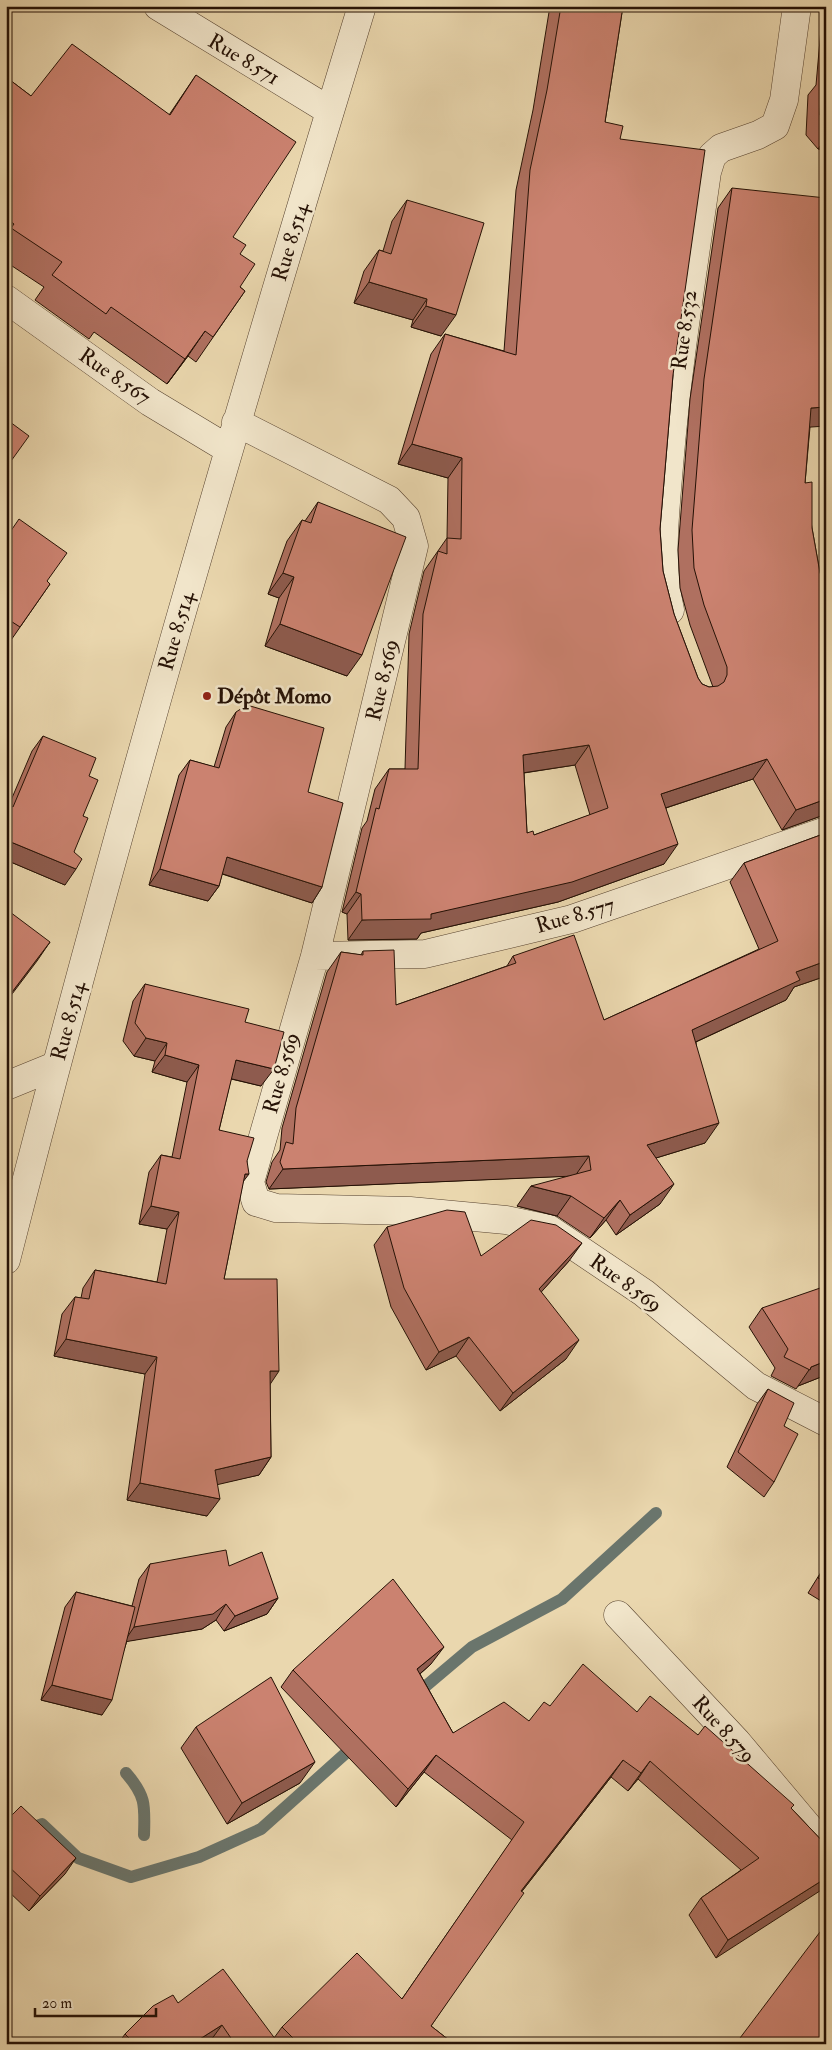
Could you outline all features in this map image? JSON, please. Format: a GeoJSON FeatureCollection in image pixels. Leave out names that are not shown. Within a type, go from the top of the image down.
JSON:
{"type":"FeatureCollection","features":[{"type":"Feature","properties":{"kind":"street","name":"Rue 8.571"},"geometry":{"type":"LineString","coordinates":[[158,6],[330,111]]}},
{"type":"Feature","properties":{"kind":"street","name":"Rue 8.514"},"geometry":{"type":"LineString","coordinates":[[6,1260],[55,1066],[228,449],[362,6]]}},
{"type":"Feature","properties":{"kind":"street","name":"Rue 8.532"},"geometry":{"type":"LineString","coordinates":[[675,630],[665,590],[662,550],[674,397],[707,172],[712,156],[721,148],[758,136],[775,126],[784,100],[797,6]]}},
{"type":"Feature","properties":{"kind":"street","name":"Rue 8.567"},"geometry":{"type":"LineString","coordinates":[[6,299],[150,402],[228,449]]}},
{"type":"Feature","properties":{"kind":"street","name":"Rue 8.569"},"geometry":{"type":"LineString","coordinates":[[236,422],[389,500],[406,518],[414,546],[315,956],[250,1182],[256,1202],[276,1208],[420,1212],[506,1220],[549,1229],[644,1293],[756,1386],[826,1422]]}},
{"type":"Feature","properties":{"kind":"street","name":"Rue 8.577"},"geometry":{"type":"LineString","coordinates":[[315,956],[425,954],[572,919],[826,831]]}},
{"type":"Feature","properties":{"kind":"street"},"geometry":{"type":"LineString","coordinates":[[6,1086],[55,1066]]}},
{"type":"Feature","properties":{"kind":"street","name":"Rue 8.579"},"geometry":{"type":"LineString","coordinates":[[618,1615],[737,1742],[826,1848]]}},
{"type":"Feature","properties":{"kind":"building"},"geometry":{"type":"Polygon","coordinates":[[[561,6],[623,6],[605,122],[623,126],[620,139],[705,150],[673,375],[660,529],[663,571],[674,614],[698,678],[702,684],[709,687],[718,686],[724,682],[727,675],[727,667],[704,605],[694,568],[692,530],[704,379],[732,188],[826,198],[826,407],[811,408],[805,483],[812,482],[812,528],[820,573],[826,585],[826,799],[796,810],[767,759],[661,794],[678,844],[572,882],[431,914],[431,919],[362,920],[361,894],[356,892],[376,808],[379,809],[389,769],[418,769],[423,614],[438,551],[447,554],[447,538],[461,539],[462,458],[412,444],[445,334],[516,355],[530,170],[547,90],[561,6]],[[589,745],[523,755],[527,833],[533,831],[534,835],[608,808],[589,745]]]}},
{"type":"Feature","properties":{"kind":"building"},"geometry":{"type":"Polygon","coordinates":[[[72,44],[170,115],[196,75],[296,142],[233,237],[246,245],[240,254],[255,264],[240,287],[245,291],[213,337],[205,331],[185,359],[111,307],[106,314],[52,275],[62,262],[11,228],[14,224],[6,218],[6,77],[31,96],[72,44]]]}},
{"type":"Feature","properties":{"kind":"building"},"geometry":{"type":"Polygon","coordinates":[[[822,75],[826,75],[826,122],[820,115],[822,75]]]}},
{"type":"Feature","properties":{"kind":"building"},"geometry":{"type":"Polygon","coordinates":[[[407,200],[484,223],[456,315],[426,306],[427,299],[369,282],[379,250],[391,254],[407,200]]]}},
{"type":"Feature","properties":{"kind":"building"},"geometry":{"type":"Polygon","coordinates":[[[6,419],[29,436],[6,468],[6,419]]]}},
{"type":"Feature","properties":{"kind":"building"},"geometry":{"type":"Polygon","coordinates":[[[318,502],[406,537],[362,655],[280,624],[294,577],[283,573],[302,520],[311,523],[318,502]]]}},
{"type":"Feature","properties":{"kind":"building"},"geometry":{"type":"Polygon","coordinates":[[[19,519],[67,553],[47,581],[50,584],[20,627],[6,618],[6,538],[19,519]]]}},
{"type":"Feature","properties":{"kind":"building"},"geometry":{"type":"Polygon","coordinates":[[[247,705],[324,728],[308,792],[343,803],[322,887],[227,857],[219,886],[160,869],[190,760],[219,768],[236,712],[247,705]]]}},
{"type":"Feature","properties":{"kind":"building"},"geometry":{"type":"Polygon","coordinates":[[[43,736],[96,758],[89,776],[98,780],[83,816],[88,818],[74,852],[82,859],[76,869],[6,840],[6,802],[13,807],[43,736]]]}},
{"type":"Feature","properties":{"kind":"building"},"geometry":{"type":"Polygon","coordinates":[[[826,833],[826,961],[796,972],[800,980],[692,1030],[719,1123],[647,1145],[674,1184],[630,1215],[620,1200],[604,1218],[571,1196],[531,1186],[591,1170],[589,1156],[283,1169],[280,1162],[286,1142],[293,1144],[296,1108],[341,952],[363,955],[363,951],[394,950],[396,1005],[516,963],[513,956],[574,935],[604,1020],[778,941],[744,863],[826,833]]]}},
{"type":"Feature","properties":{"kind":"building"},"geometry":{"type":"Polygon","coordinates":[[[6,909],[50,942],[6,1000],[6,909]]]}},
{"type":"Feature","properties":{"kind":"building"},"geometry":{"type":"Polygon","coordinates":[[[145,984],[249,1009],[245,1022],[284,1032],[274,1069],[236,1060],[219,1130],[254,1138],[247,1161],[249,1174],[245,1174],[224,1279],[277,1279],[279,1371],[270,1371],[271,1457],[215,1470],[220,1499],[140,1483],[157,1357],[66,1339],[75,1297],[89,1299],[95,1270],[166,1284],[179,1212],[151,1206],[161,1155],[180,1159],[199,1065],[165,1055],[167,1043],[146,1038],[135,1023],[145,984]]]}},
{"type":"Feature","properties":{"kind":"building"},"geometry":{"type":"Polygon","coordinates":[[[447,1210],[465,1212],[481,1256],[531,1220],[556,1225],[582,1243],[539,1289],[579,1340],[513,1393],[469,1337],[439,1352],[404,1288],[387,1227],[447,1210]]]}},
{"type":"Feature","properties":{"kind":"building"},"geometry":{"type":"Polygon","coordinates":[[[826,1286],[826,1361],[811,1367],[810,1370],[784,1357],[788,1349],[762,1308],[826,1286]]]}},
{"type":"Feature","properties":{"kind":"building"},"geometry":{"type":"Polygon","coordinates":[[[768,1389],[794,1403],[784,1426],[798,1434],[774,1482],[738,1452],[768,1389]]]}},
{"type":"Feature","properties":{"kind":"building"},"geometry":{"type":"Polygon","coordinates":[[[226,1550],[229,1566],[262,1552],[278,1598],[235,1616],[226,1604],[213,1614],[134,1627],[150,1564],[226,1550]]]}},
{"type":"Feature","properties":{"kind":"building"},"geometry":{"type":"Polygon","coordinates":[[[826,1566],[826,1582],[818,1578],[826,1566]]]}},
{"type":"Feature","properties":{"kind":"building"},"geometry":{"type":"Polygon","coordinates":[[[393,1579],[444,1647],[417,1669],[453,1733],[504,1702],[529,1721],[544,1702],[550,1706],[583,1664],[637,1712],[650,1696],[698,1735],[705,1726],[794,1805],[791,1808],[826,1845],[826,1878],[728,1940],[701,1898],[759,1858],[650,1761],[641,1773],[623,1760],[521,1891],[524,1893],[431,2026],[454,2044],[299,2044],[282,2027],[357,1953],[402,1999],[524,1822],[436,1755],[408,1789],[293,1670],[393,1579]]]}},
{"type":"Feature","properties":{"kind":"building"},"geometry":{"type":"Polygon","coordinates":[[[76,1592],[135,1607],[112,1700],[52,1685],[76,1592]]]}},
{"type":"Feature","properties":{"kind":"building"},"geometry":{"type":"Polygon","coordinates":[[[271,1677],[315,1762],[242,1803],[196,1727],[271,1677]]]}},
{"type":"Feature","properties":{"kind":"building"},"geometry":{"type":"Polygon","coordinates":[[[21,1806],[76,1858],[40,1896],[6,1864],[6,1821],[21,1806]]]}},
{"type":"Feature","properties":{"kind":"building"},"geometry":{"type":"Polygon","coordinates":[[[826,1924],[826,2044],[740,2044],[737,2042],[826,1924]]]}},
{"type":"Feature","properties":{"kind":"building"},"geometry":{"type":"Polygon","coordinates":[[[223,1969],[276,2040],[271,2044],[235,2044],[222,2025],[192,2044],[131,2044],[133,2042],[125,2034],[153,2006],[173,1995],[178,2003],[223,1969]]]}},
{"type":"Feature","properties":{"kind":"waterway"},"geometry":{"type":"LineString","coordinates":[[414,1696],[472,1647],[562,1599],[656,1513]]}},
{"type":"Feature","properties":{"kind":"waterway"},"geometry":{"type":"LineString","coordinates":[[6,1838],[42,1824],[78,1858],[131,1877],[199,1857],[261,1829],[356,1744]]}},
{"type":"Feature","properties":{"kind":"waterway"},"geometry":{"type":"LineString","coordinates":[[126,1773],[133,1781],[143,1801],[144,1835]]}},
{"type":"Feature","properties":{"kind":"place","name":"Dépôt Momo"},"geometry":{"type":"Point","coordinates":[207,696]}}]}
